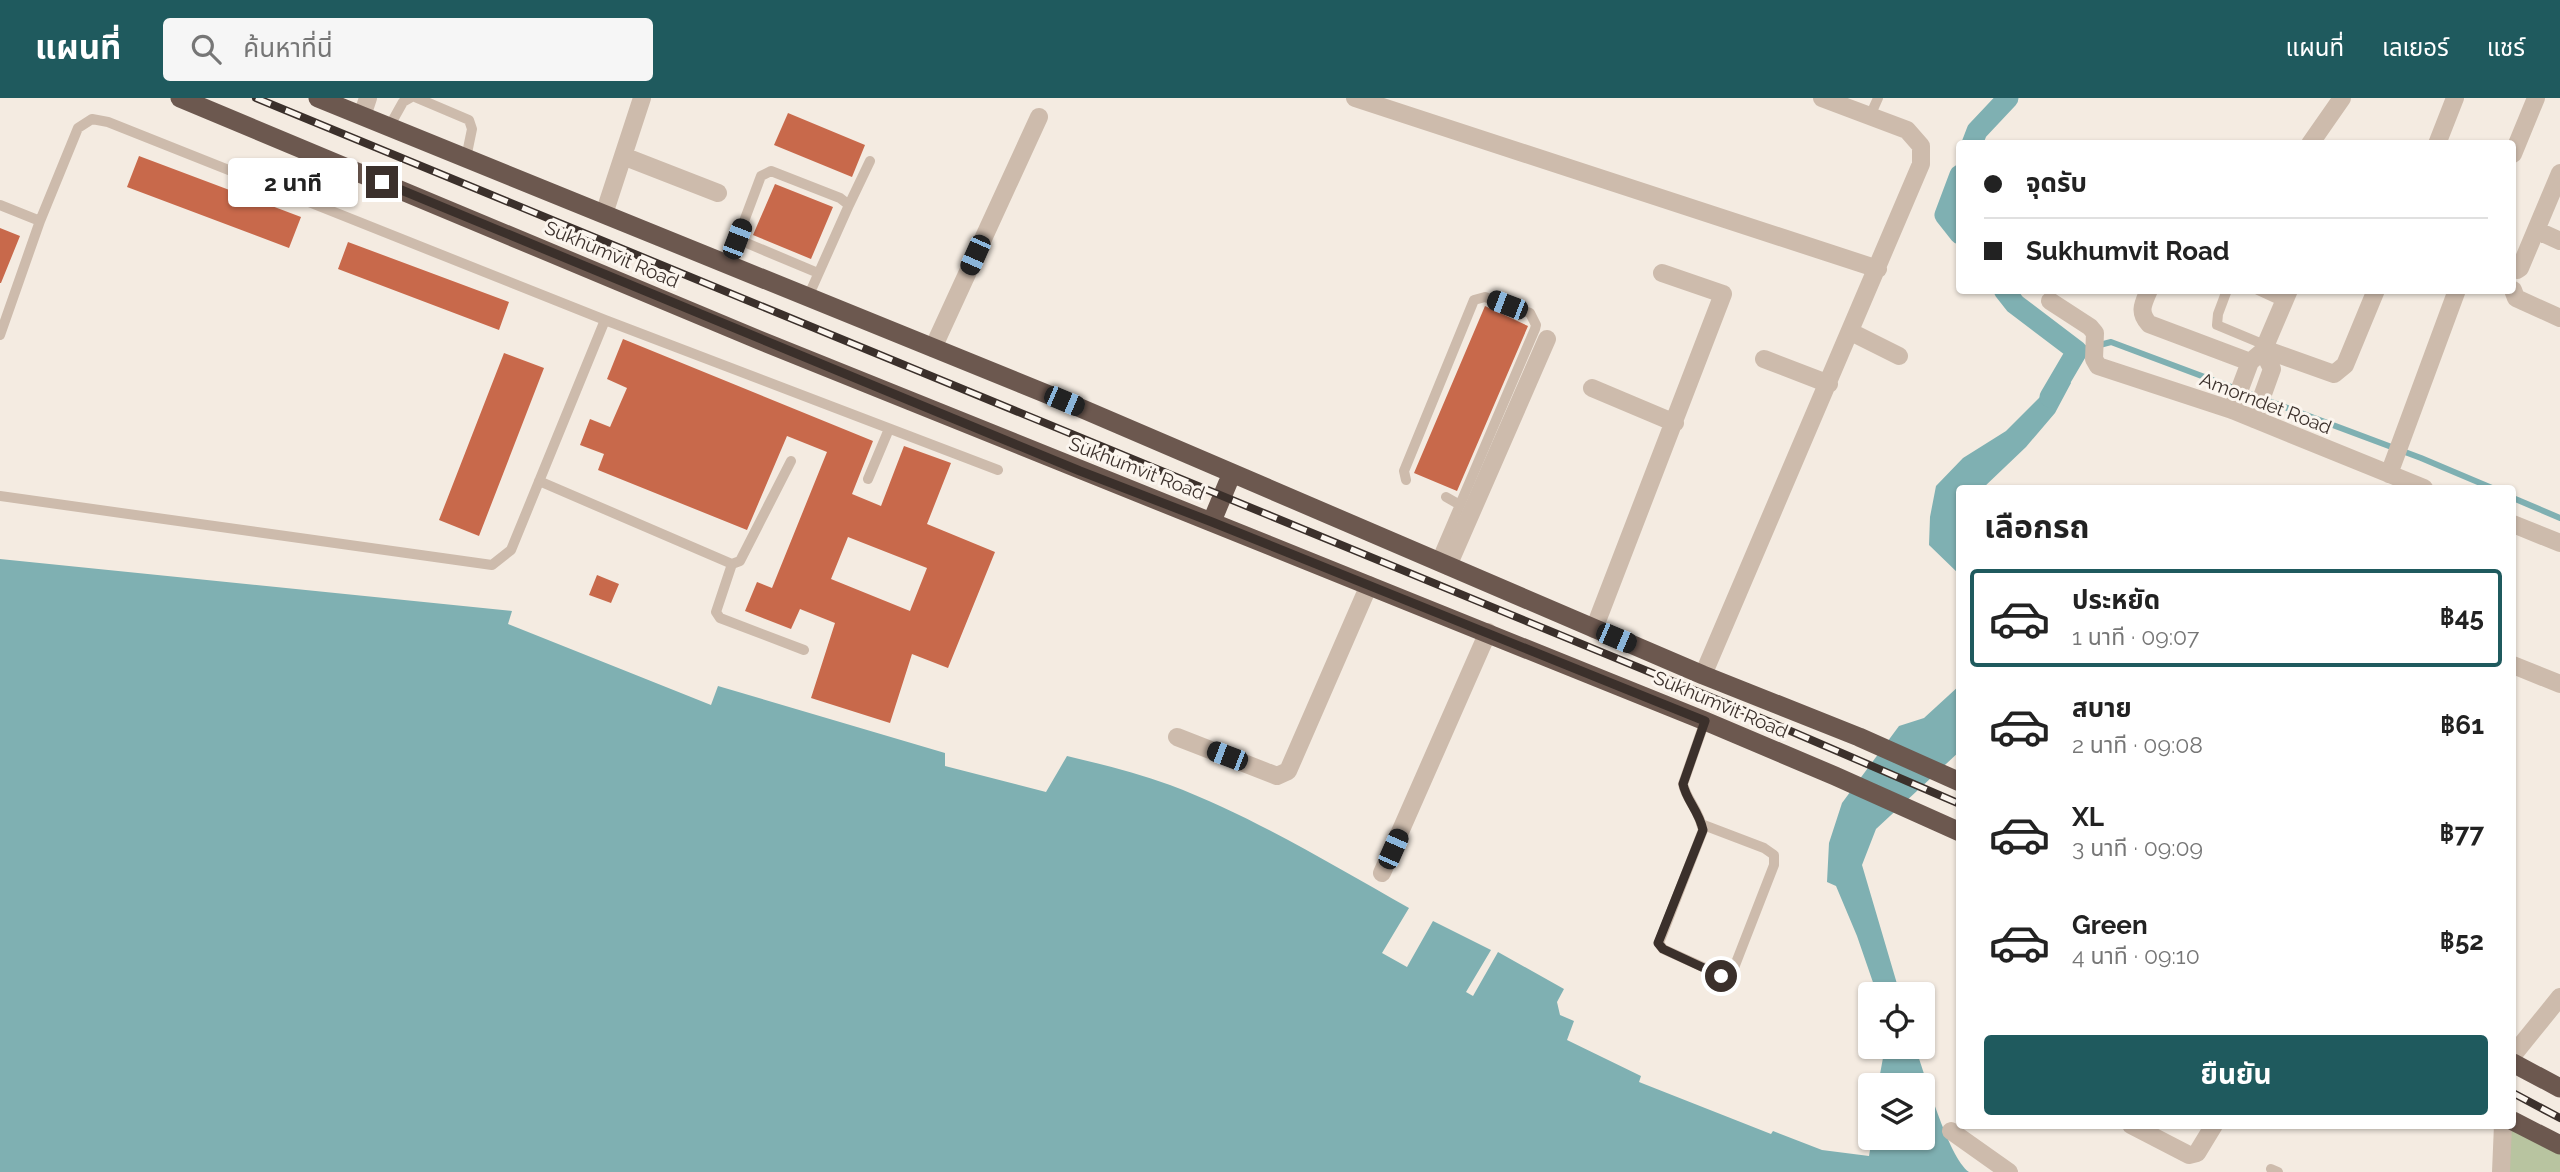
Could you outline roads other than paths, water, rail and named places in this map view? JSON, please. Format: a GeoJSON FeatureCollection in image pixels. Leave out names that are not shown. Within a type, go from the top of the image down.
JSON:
{"type":"FeatureCollection","features":[{"type":"Feature","properties":{"kind":"highway","name":"Sukhumvit Road"},"geometry":{"type":"LineString","coordinates":[[180,98],[759,340],[1705,721],[1956,830]]}},
{"type":"Feature","properties":{"kind":"highway","name":"Sukhumvit Road"},"geometry":{"type":"LineString","coordinates":[[318,98],[365,107],[389,127],[933,348],[1956,780]]}},
{"type":"Feature","properties":{"kind":"highway"},"geometry":{"type":"LineString","coordinates":[[1212,522],[1232,473]]}},
{"type":"Feature","properties":{"kind":"highway"},"geometry":{"type":"LineString","coordinates":[[2516,1065],[2560,1088]]}},
{"type":"Feature","properties":{"kind":"highway"},"geometry":{"type":"LineString","coordinates":[[2516,1123],[2560,1145]]}},
{"type":"Feature","properties":{"kind":"street"},"geometry":{"type":"LineString","coordinates":[[604,214],[642,98]]}},
{"type":"Feature","properties":{"kind":"street"},"geometry":{"type":"LineString","coordinates":[[1354,98],[1878,269]]}},
{"type":"Feature","properties":{"kind":"street"},"geometry":{"type":"LineString","coordinates":[[1703,675],[1922,164],[1921,145],[1907,130],[1822,98]]}},
{"type":"Feature","properties":{"kind":"street"},"geometry":{"type":"LineString","coordinates":[[2313,140],[2342,98]]}},
{"type":"Feature","properties":{"kind":"street"},"geometry":{"type":"LineString","coordinates":[[2439,140],[2455,98]]}},
{"type":"Feature","properties":{"kind":"street"},"geometry":{"type":"LineString","coordinates":[[2516,147],[2536,98]]}},
{"type":"Feature","properties":{"kind":"street"},"geometry":{"type":"LineString","coordinates":[[933,348],[1039,117]]}},
{"type":"Feature","properties":{"kind":"street"},"geometry":{"type":"LineString","coordinates":[[623,156],[718,193]]}},
{"type":"Feature","properties":{"kind":"street"},"geometry":{"type":"LineString","coordinates":[[2516,269],[2520,268],[2560,173]]}},
{"type":"Feature","properties":{"kind":"street"},"geometry":{"type":"LineString","coordinates":[[2536,230],[2560,241]]}},
{"type":"Feature","properties":{"kind":"street"},"geometry":{"type":"LineString","coordinates":[[1594,629],[1723,294],[1662,273]]}},
{"type":"Feature","properties":{"kind":"street"},"geometry":{"type":"LineString","coordinates":[[2147,294],[2142,306],[2142,316],[2149,324],[2261,352],[2334,374],[2345,365],[2374,294]]}},
{"type":"Feature","properties":{"kind":"street"},"geometry":{"type":"LineString","coordinates":[[2392,465],[2455,294]]}},
{"type":"Feature","properties":{"kind":"street"},"geometry":{"type":"LineString","coordinates":[[2514,294],[2516,299],[2560,318]]}},
{"type":"Feature","properties":{"kind":"street"},"geometry":{"type":"LineString","coordinates":[[2234,406],[2242,383],[2261,352],[2286,296]]}},
{"type":"Feature","properties":{"kind":"street","name":"Amorndet Road"},"geometry":{"type":"LineString","coordinates":[[2050,301],[2095,333],[2094,359],[2098,366],[2234,406],[2259,407],[2392,465],[2420,485]]}},
{"type":"Feature","properties":{"kind":"street"},"geometry":{"type":"LineString","coordinates":[[1851,332],[1899,356]]}},
{"type":"Feature","properties":{"kind":"street"},"geometry":{"type":"LineString","coordinates":[[1442,564],[1547,339]]}},
{"type":"Feature","properties":{"kind":"street"},"geometry":{"type":"LineString","coordinates":[[2259,407],[2272,369],[2261,352]]}},
{"type":"Feature","properties":{"kind":"street"},"geometry":{"type":"LineString","coordinates":[[1764,359],[1829,384]]}},
{"type":"Feature","properties":{"kind":"street"},"geometry":{"type":"LineString","coordinates":[[1592,388],[1675,423]]}},
{"type":"Feature","properties":{"kind":"street"},"geometry":{"type":"LineString","coordinates":[[2516,525],[2560,544]]}},
{"type":"Feature","properties":{"kind":"street"},"geometry":{"type":"LineString","coordinates":[[1177,737],[1278,776],[1288,771],[1369,585]]}},
{"type":"Feature","properties":{"kind":"street"},"geometry":{"type":"LineString","coordinates":[[1382,873],[1488,632]]}},
{"type":"Feature","properties":{"kind":"street"},"geometry":{"type":"LineString","coordinates":[[2516,666],[2560,684]]}},
{"type":"Feature","properties":{"kind":"street"},"geometry":{"type":"LineString","coordinates":[[2516,1051],[2560,997]]}},
{"type":"Feature","properties":{"kind":"street"},"geometry":{"type":"LineString","coordinates":[[2138,1129],[2189,1155],[2197,1153],[2212,1129]]}},
{"type":"Feature","properties":{"kind":"street"},"geometry":{"type":"LineString","coordinates":[[2501,1172],[2503,1129]]}},
{"type":"Feature","properties":{"kind":"street"},"geometry":{"type":"LineString","coordinates":[[1951,1131],[2009,1172]]}},
{"type":"Feature","properties":{"kind":"lane"},"geometry":{"type":"LineString","coordinates":[[389,127],[403,102],[410,98]]}},
{"type":"Feature","properties":{"kind":"lane"},"geometry":{"type":"LineString","coordinates":[[417,98],[469,120],[472,129],[466,158]]}},
{"type":"Feature","properties":{"kind":"lane"},"geometry":{"type":"LineString","coordinates":[[1870,116],[1878,98]]}},
{"type":"Feature","properties":{"kind":"lane"},"geometry":{"type":"LineString","coordinates":[[0,335],[40,221],[78,128],[92,119],[108,122],[605,320],[998,470]]}},
{"type":"Feature","properties":{"kind":"lane"},"geometry":{"type":"LineString","coordinates":[[808,297],[870,161]]}},
{"type":"Feature","properties":{"kind":"lane"},"geometry":{"type":"LineString","coordinates":[[728,264],[761,176],[766,172],[771,171],[840,198],[849,205]]}},
{"type":"Feature","properties":{"kind":"lane"},"geometry":{"type":"LineString","coordinates":[[0,205],[40,221]]}},
{"type":"Feature","properties":{"kind":"lane"},"geometry":{"type":"LineString","coordinates":[[737,239],[818,273]]}},
{"type":"Feature","properties":{"kind":"lane"},"geometry":{"type":"LineString","coordinates":[[2226,294],[2217,325],[2261,352]]}},
{"type":"Feature","properties":{"kind":"lane"},"geometry":{"type":"LineString","coordinates":[[1406,480],[1404,471],[1474,300],[1485,297],[1530,313],[1536,325],[1535,329],[1460,505],[1442,564]]}},
{"type":"Feature","properties":{"kind":"lane"},"geometry":{"type":"LineString","coordinates":[[0,496],[492,565],[511,550],[605,320]]}},
{"type":"Feature","properties":{"kind":"lane"},"geometry":{"type":"LineString","coordinates":[[868,479],[889,429]]}},
{"type":"Feature","properties":{"kind":"lane"},"geometry":{"type":"LineString","coordinates":[[791,461],[740,561],[732,565],[716,612],[720,618],[804,650]]}},
{"type":"Feature","properties":{"kind":"lane"},"geometry":{"type":"LineString","coordinates":[[540,481],[732,565]]}},
{"type":"Feature","properties":{"kind":"lane"},"geometry":{"type":"LineString","coordinates":[[1446,497],[1460,505]]}},
{"type":"Feature","properties":{"kind":"lane"},"geometry":{"type":"LineString","coordinates":[[1701,824],[1764,848],[1774,855],[1774,865],[1732,973],[1725,977],[1663,949],[1658,943],[1703,830],[1701,824],[1700,816],[1684,791],[1683,784],[1705,721]]}},
{"type":"Feature","properties":{"kind":"water"},"geometry":{"type":"Polygon","coordinates":[[[2064,373],[2071,383],[2055,413],[2026,447],[1986,485],[1956,485],[1956,571],[1929,545],[1930,517],[1936,486],[1963,458],[2006,431],[2064,373]]]}},
{"type":"Feature","properties":{"kind":"water"},"geometry":{"type":"Polygon","coordinates":[[[0,559],[512,611],[508,624],[711,705],[718,686],[945,753],[945,766],[1046,792],[1067,756],[1145,777],[1170,785],[1262,826],[1409,908],[1382,953],[1407,967],[1433,921],[1491,950],[1466,992],[1473,996],[1498,952],[1564,989],[1557,1002],[1560,1015],[1574,1021],[1567,1040],[1641,1076],[1639,1082],[1771,1134],[1773,1131],[1822,1150],[1869,1156],[1870,1150],[1935,1150],[1935,1105],[1953,1150],[1969,1172],[0,1172],[0,559]]]}},
{"type":"Feature","properties":{"kind":"water"},"geometry":{"type":"Polygon","coordinates":[[[1956,689],[1956,755],[1876,829],[1862,865],[1896,982],[1873,982],[1836,886],[1827,882],[1829,843],[1842,803],[1899,726],[1924,718],[1956,689]]]}},
{"type":"Feature","properties":{"kind":"water"},"geometry":{"type":"Polygon","coordinates":[[[1883,1059],[1919,1059],[1924,1073],[1880,1073],[1883,1059]]]}},
{"type":"Feature","properties":{"kind":"waterway"},"geometry":{"type":"LineString","coordinates":[[1974,140],[1977,131],[2008,98]]}},
{"type":"Feature","properties":{"kind":"waterway"},"geometry":{"type":"LineString","coordinates":[[1956,186],[1945,215],[1956,229]]}},
{"type":"Feature","properties":{"kind":"waterway"},"geometry":{"type":"LineString","coordinates":[[2007,294],[2015,304],[2077,351],[2050,397]]}},
{"type":"Feature","properties":{"kind":"waterway"},"geometry":{"type":"LineString","coordinates":[[2077,351],[2111,342],[2421,458],[2485,485]]}},
{"type":"Feature","properties":{"kind":"waterway"},"geometry":{"type":"LineString","coordinates":[[2516,499],[2560,518]]}},
{"type":"Feature","properties":{"kind":"railway"},"geometry":{"type":"LineString","coordinates":[[256,98],[1742,710],[1956,802]]}},
{"type":"Feature","properties":{"kind":"railway"},"geometry":{"type":"LineString","coordinates":[[2516,1095],[2560,1118]]}}]}
